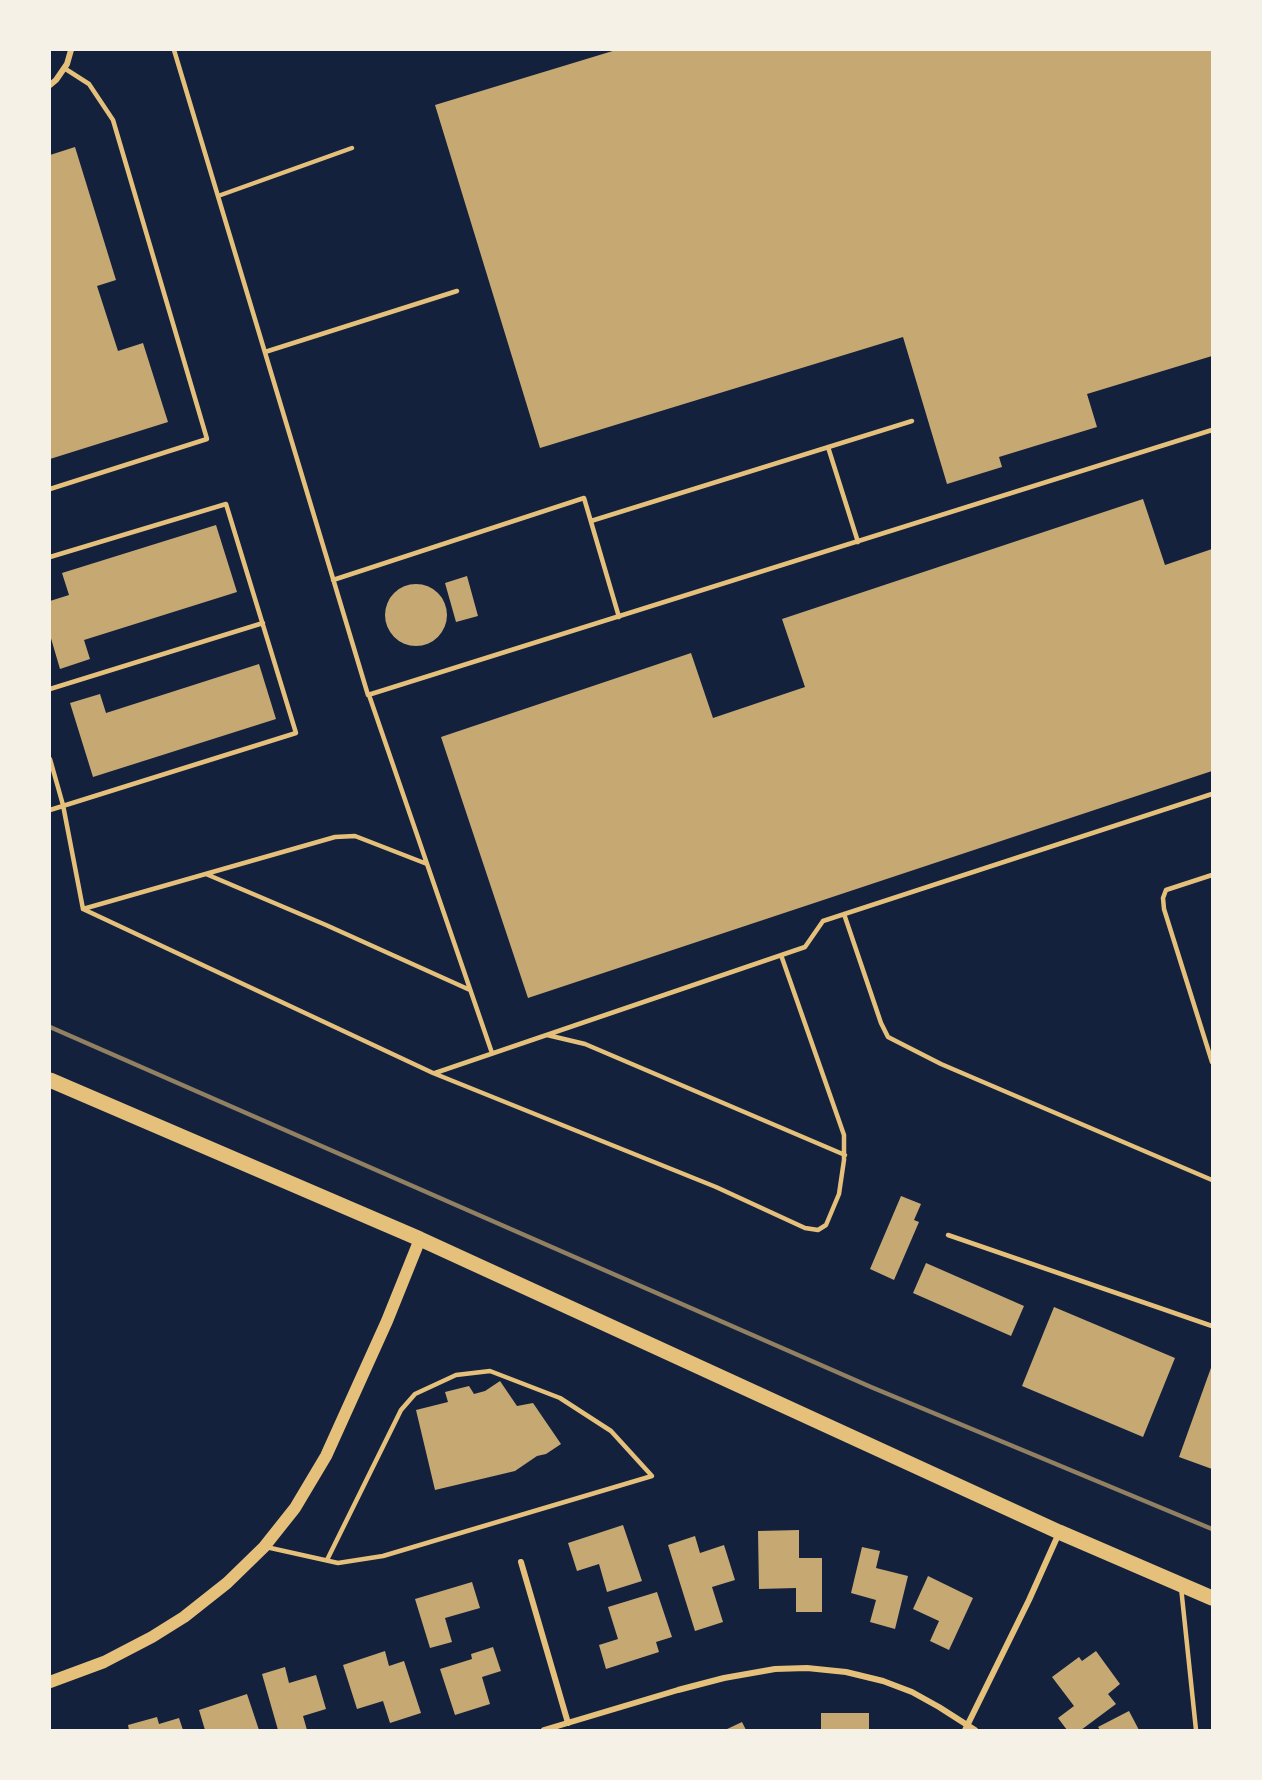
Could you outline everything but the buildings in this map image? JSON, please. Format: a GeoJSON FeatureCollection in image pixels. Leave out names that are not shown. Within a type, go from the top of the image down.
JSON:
{"type":"FeatureCollection","features":[{"type":"Feature","properties":{"kind":"main road"},"geometry":{"type":"LineString","coordinates":[[50,1080],[420,1239],[1059,1532],[1212,1598]]}},
{"type":"Feature","properties":{"kind":"main road"},"geometry":{"type":"LineString","coordinates":[[50,1682],[120,1654],[184,1617],[227,1583],[264,1547],[295,1508],[326,1456],[387,1321],[420,1239]]}},
{"type":"Feature","properties":{"kind":"street"},"geometry":{"type":"LineString","coordinates":[[50,85],[64,68],[71,50]]}},
{"type":"Feature","properties":{"kind":"street"},"geometry":{"type":"LineString","coordinates":[[966,1728],[1029,1600],[1059,1532]]}},
{"type":"Feature","properties":{"kind":"street"},"geometry":{"type":"LineString","coordinates":[[521,1562],[568,1723]]}},
{"type":"Feature","properties":{"kind":"street"},"geometry":{"type":"LineString","coordinates":[[544,1731],[724,1678],[775,1669],[807,1668],[846,1672],[912,1692],[939,1707],[966,1728],[975,1731]]}},
{"type":"Feature","properties":{"kind":"lane"},"geometry":{"type":"LineString","coordinates":[[174,50],[369,695],[492,1053]]}},
{"type":"Feature","properties":{"kind":"lane"},"geometry":{"type":"LineString","coordinates":[[50,489],[207,439],[114,120],[89,84],[64,68]]}},
{"type":"Feature","properties":{"kind":"lane"},"geometry":{"type":"LineString","coordinates":[[218,196],[352,147]]}},
{"type":"Feature","properties":{"kind":"lane"},"geometry":{"type":"LineString","coordinates":[[265,352],[456,291]]}},
{"type":"Feature","properties":{"kind":"lane"},"geometry":{"type":"LineString","coordinates":[[591,521],[912,421]]}},
{"type":"Feature","properties":{"kind":"lane"},"geometry":{"type":"LineString","coordinates":[[369,695],[1212,430]]}},
{"type":"Feature","properties":{"kind":"lane"},"geometry":{"type":"LineString","coordinates":[[828,447],[858,542]]}},
{"type":"Feature","properties":{"kind":"lane"},"geometry":{"type":"LineString","coordinates":[[333,580],[584,498],[619,617]]}},
{"type":"Feature","properties":{"kind":"lane"},"geometry":{"type":"LineString","coordinates":[[50,557],[226,504],[296,733],[50,810]]}},
{"type":"Feature","properties":{"kind":"lane"},"geometry":{"type":"LineString","coordinates":[[50,689],[263,623]]}},
{"type":"Feature","properties":{"kind":"lane"},"geometry":{"type":"LineString","coordinates":[[50,759],[63,805],[83,909]]}},
{"type":"Feature","properties":{"kind":"lane"},"geometry":{"type":"LineString","coordinates":[[433,1074],[805,947],[823,921],[1212,794]]}},
{"type":"Feature","properties":{"kind":"lane"},"geometry":{"type":"LineString","coordinates":[[83,909],[335,837],[354,836],[427,864]]}},
{"type":"Feature","properties":{"kind":"lane"},"geometry":{"type":"LineString","coordinates":[[206,874],[470,990]]}},
{"type":"Feature","properties":{"kind":"lane"},"geometry":{"type":"LineString","coordinates":[[1212,875],[1166,891],[1163,898],[1164,909],[1212,1062]]}},
{"type":"Feature","properties":{"kind":"lane"},"geometry":{"type":"LineString","coordinates":[[83,909],[433,1074],[716,1187],[805,1228],[818,1230],[826,1225],[839,1194],[844,1135],[781,955]]}},
{"type":"Feature","properties":{"kind":"lane"},"geometry":{"type":"LineString","coordinates":[[844,914],[880,1023],[888,1037],[941,1064],[1212,1180]]}},
{"type":"Feature","properties":{"kind":"lane"},"geometry":{"type":"LineString","coordinates":[[547,1035],[595,1048],[844,1155]]}},
{"type":"Feature","properties":{"kind":"lane"},"geometry":{"type":"LineString","coordinates":[[948,1235],[1212,1326]]}},
{"type":"Feature","properties":{"kind":"lane"},"geometry":{"type":"LineString","coordinates":[[264,1547],[338,1563],[382,1556],[652,1476],[611,1431],[560,1398],[490,1371],[456,1375],[415,1394],[401,1410],[327,1560]]}},
{"type":"Feature","properties":{"kind":"lane"},"geometry":{"type":"LineString","coordinates":[[1181,1585],[1196,1731]]}},
{"type":"Feature","properties":{"kind":"railway"},"geometry":{"type":"LineString","coordinates":[[50,1027],[871,1387],[1212,1529]]}}]}
